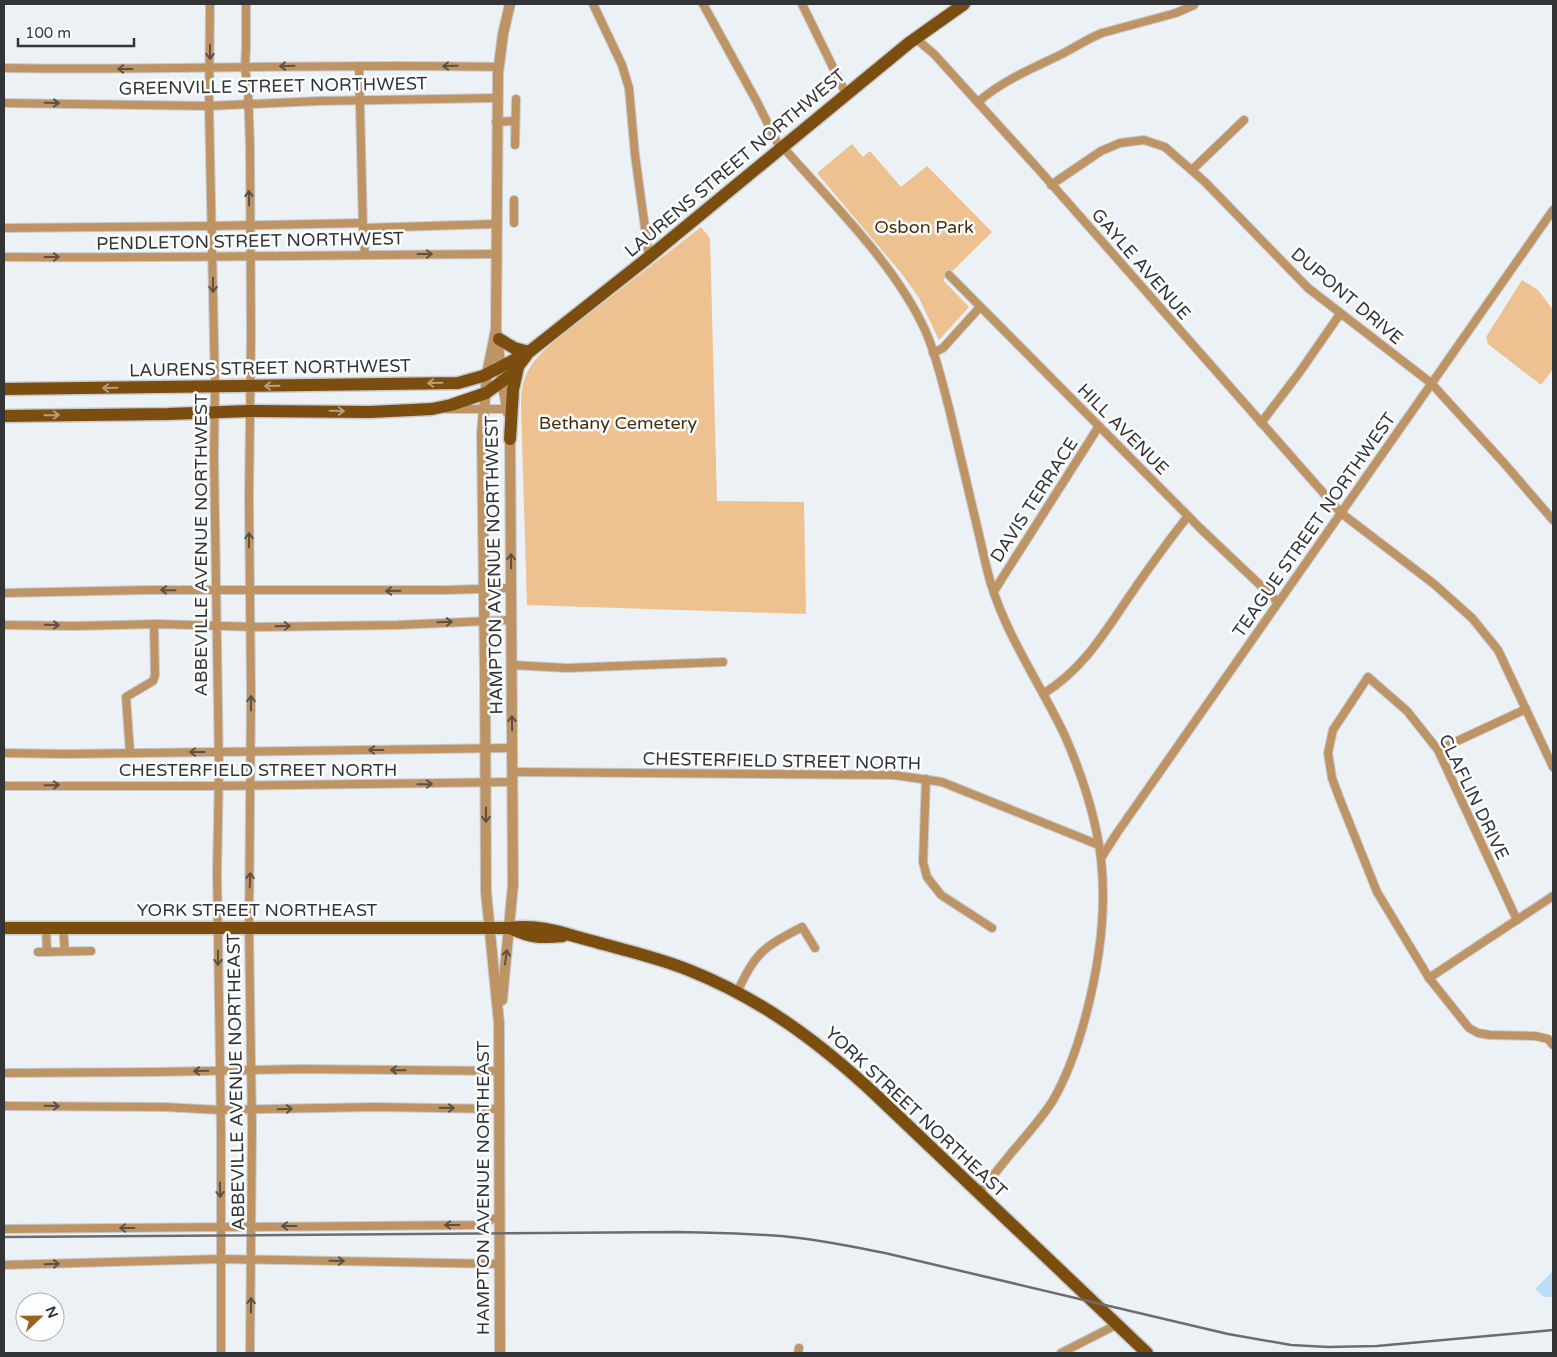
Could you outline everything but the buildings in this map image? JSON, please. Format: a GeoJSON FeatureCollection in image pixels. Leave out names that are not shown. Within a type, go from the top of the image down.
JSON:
{"type":"FeatureCollection","features":[{"type":"Feature","properties":{"kind":"main road","name":"LAURENS STREET NORTHWEST"},"geometry":{"type":"LineString","coordinates":[[4,390],[449,383],[464,381],[487,374],[529,352],[649,257],[915,38],[964,4]]}},
{"type":"Feature","properties":{"kind":"main road"},"geometry":{"type":"LineString","coordinates":[[497,334],[514,348],[529,352]]}},
{"type":"Feature","properties":{"kind":"main road","name":"LAURENS STREET NORTHWEST"},"geometry":{"type":"LineString","coordinates":[[4,416],[249,411],[370,412],[432,409],[465,401],[486,392],[512,374],[529,352]]}},
{"type":"Feature","properties":{"kind":"main road"},"geometry":{"type":"LineString","coordinates":[[510,439],[513,390],[518,366]]}},
{"type":"Feature","properties":{"kind":"main road"},"geometry":{"type":"LineString","coordinates":[[464,381],[468,392],[465,401]]}},
{"type":"Feature","properties":{"kind":"main road","name":"YORK STREET NORTHEAST"},"geometry":{"type":"LineString","coordinates":[[4,928],[510,928],[526,935],[544,938],[568,935],[690,970],[737,992],[794,1026],[832,1055],[1147,1353]]}},
{"type":"Feature","properties":{"kind":"street","name":"ABBEVILLE AVENUE NORTHWEST"},"geometry":{"type":"LineString","coordinates":[[210,4],[209,106],[215,387],[219,786]]}},
{"type":"Feature","properties":{"kind":"street"},"geometry":{"type":"LineString","coordinates":[[246,4],[245,68],[248,105],[250,256],[249,590],[251,751]]}},
{"type":"Feature","properties":{"kind":"street","name":"HAMPTON AVENUE NORTHWEST"},"geometry":{"type":"LineString","coordinates":[[510,4],[503,34],[499,66],[496,122],[496,219],[497,334],[502,381],[510,420],[513,777]]}},
{"type":"Feature","properties":{"kind":"street"},"geometry":{"type":"LineString","coordinates":[[594,4],[622,65],[629,88],[635,155],[649,257]]}},
{"type":"Feature","properties":{"kind":"street"},"geometry":{"type":"LineString","coordinates":[[703,4],[781,148],[858,232],[893,277],[920,320],[934,353],[994,591],[1012,634],[1064,736],[1085,790],[1099,845],[1102,915],[1099,954],[1092,990],[1074,1053],[1052,1101],[1030,1132],[979,1193]]}},
{"type":"Feature","properties":{"kind":"street"},"geometry":{"type":"LineString","coordinates":[[802,4],[846,94]]}},
{"type":"Feature","properties":{"kind":"street"},"geometry":{"type":"LineString","coordinates":[[978,102],[1002,83],[1096,35],[1195,7]]}},
{"type":"Feature","properties":{"kind":"street","name":"GAYLE AVENUE"},"geometry":{"type":"LineString","coordinates":[[915,38],[934,54],[978,102],[1341,513],[1434,584],[1472,618],[1498,650],[1553,767]]}},
{"type":"Feature","properties":{"kind":"street"},"geometry":{"type":"LineString","coordinates":[[360,66],[362,226],[365,255]]}},
{"type":"Feature","properties":{"kind":"street","name":"GREENVILLE STREET NORTHWEST"},"geometry":{"type":"LineString","coordinates":[[4,68],[210,69],[499,66]]}},
{"type":"Feature","properties":{"kind":"street","name":"GREENVILLE STREET NORTHWEST"},"geometry":{"type":"LineString","coordinates":[[4,103],[209,106],[497,98]]}},
{"type":"Feature","properties":{"kind":"street"},"geometry":{"type":"LineString","coordinates":[[515,145],[516,99]]}},
{"type":"Feature","properties":{"kind":"street"},"geometry":{"type":"LineString","coordinates":[[1192,170],[1244,120]]}},
{"type":"Feature","properties":{"kind":"street"},"geometry":{"type":"LineString","coordinates":[[496,122],[515,121]]}},
{"type":"Feature","properties":{"kind":"street","name":"DUPONT DRIVE"},"geometry":{"type":"LineString","coordinates":[[1051,184],[1101,151],[1120,143],[1137,140],[1151,141],[1165,147],[1192,170],[1294,275],[1340,314],[1431,383],[1553,520]]}},
{"type":"Feature","properties":{"kind":"street"},"geometry":{"type":"LineString","coordinates":[[514,200],[514,223]]}},
{"type":"Feature","properties":{"kind":"street","name":"TEAGUE STREET NORTHWEST"},"geometry":{"type":"LineString","coordinates":[[1101,858],[1116,833],[1553,210]]}},
{"type":"Feature","properties":{"kind":"street","name":"PENDLETON STREET NORTHWEST"},"geometry":{"type":"LineString","coordinates":[[4,228],[249,225],[362,226],[496,219],[514,214]]}},
{"type":"Feature","properties":{"kind":"street","name":"PENDLETON STREET NORTHWEST"},"geometry":{"type":"LineString","coordinates":[[4,257],[213,258],[497,254]]}},
{"type":"Feature","properties":{"kind":"street","name":"HILL AVENUE"},"geometry":{"type":"LineString","coordinates":[[949,275],[1188,516],[1278,602]]}},
{"type":"Feature","properties":{"kind":"street"},"geometry":{"type":"LineString","coordinates":[[934,353],[943,348],[980,307]]}},
{"type":"Feature","properties":{"kind":"street"},"geometry":{"type":"LineString","coordinates":[[1261,423],[1340,314]]}},
{"type":"Feature","properties":{"kind":"street","name":"HAMPTON AVENUE NORTHWEST"},"geometry":{"type":"LineString","coordinates":[[486,749],[483,410],[487,374],[497,334]]}},
{"type":"Feature","properties":{"kind":"street","name":"LAURENS STREET NORTHWEST"},"geometry":{"type":"LineString","coordinates":[[432,409],[508,409]]}},
{"type":"Feature","properties":{"kind":"street","name":"DAVIS TERRACE"},"geometry":{"type":"LineString","coordinates":[[994,591],[1099,426]]}},
{"type":"Feature","properties":{"kind":"street"},"geometry":{"type":"LineString","coordinates":[[1043,694],[1066,678],[1086,658],[1158,555],[1188,516]]}},
{"type":"Feature","properties":{"kind":"street"},"geometry":{"type":"LineString","coordinates":[[4,593],[216,590],[384,591],[512,588]]}},
{"type":"Feature","properties":{"kind":"street"},"geometry":{"type":"LineString","coordinates":[[4,625],[388,625],[512,620]]}},
{"type":"Feature","properties":{"kind":"street"},"geometry":{"type":"LineString","coordinates":[[130,753],[126,697],[153,681],[155,675],[154,624]]}},
{"type":"Feature","properties":{"kind":"street"},"geometry":{"type":"LineString","coordinates":[[512,665],[567,668],[723,662]]}},
{"type":"Feature","properties":{"kind":"street","name":"CLAFLIN DRIVE"},"geometry":{"type":"LineString","coordinates":[[1429,978],[1376,892],[1329,766],[1328,753],[1333,730],[1368,677],[1407,710],[1438,750],[1517,920]]}},
{"type":"Feature","properties":{"kind":"street"},"geometry":{"type":"LineString","coordinates":[[1438,750],[1526,709]]}},
{"type":"Feature","properties":{"kind":"street","name":"CHESTERFIELD STREET NORTH"},"geometry":{"type":"LineString","coordinates":[[4,753],[513,748]]}},
{"type":"Feature","properties":{"kind":"street","name":"HAMPTON AVENUE NORTHEAST"},"geometry":{"type":"LineString","coordinates":[[486,749],[486,892],[499,1023],[500,1353]]}},
{"type":"Feature","properties":{"kind":"street","name":"ABBEVILLE AVENUE NORTHEAST"},"geometry":{"type":"LineString","coordinates":[[250,1353],[252,1260],[249,927],[251,751]]}},
{"type":"Feature","properties":{"kind":"street","name":"CHESTERFIELD STREET NORTH"},"geometry":{"type":"LineString","coordinates":[[4,786],[250,786],[486,783],[513,777],[894,775],[926,779],[962,789],[1099,845]]}},
{"type":"Feature","properties":{"kind":"street","name":"HAMPTON AVENUE NORTHEAST"},"geometry":{"type":"LineString","coordinates":[[499,1023],[513,885],[513,777]]}},
{"type":"Feature","properties":{"kind":"street"},"geometry":{"type":"LineString","coordinates":[[926,779],[923,862],[928,877],[942,895],[992,928]]}},
{"type":"Feature","properties":{"kind":"street","name":"ABBEVILLE AVENUE NORTHEAST"},"geometry":{"type":"LineString","coordinates":[[219,786],[221,1353]]}},
{"type":"Feature","properties":{"kind":"street"},"geometry":{"type":"LineString","coordinates":[[1553,896],[1429,978],[1461,1020],[1478,1033],[1535,1036],[1548,1039],[1553,1045]]}},
{"type":"Feature","properties":{"kind":"street"},"geometry":{"type":"LineString","coordinates":[[737,992],[751,966],[768,946],[802,927],[815,948]]}},
{"type":"Feature","properties":{"kind":"street"},"geometry":{"type":"LineString","coordinates":[[46,928],[47,952]]}},
{"type":"Feature","properties":{"kind":"street"},"geometry":{"type":"LineString","coordinates":[[63,928],[65,951]]}},
{"type":"Feature","properties":{"kind":"street"},"geometry":{"type":"LineString","coordinates":[[38,952],[91,951]]}},
{"type":"Feature","properties":{"kind":"street"},"geometry":{"type":"LineString","coordinates":[[4,1073],[340,1068],[499,1070]]}},
{"type":"Feature","properties":{"kind":"street"},"geometry":{"type":"LineString","coordinates":[[4,1106],[164,1107],[220,1110],[376,1107],[500,1108]]}},
{"type":"Feature","properties":{"kind":"street"},"geometry":{"type":"LineString","coordinates":[[4,1228],[476,1225],[499,1217]]}},
{"type":"Feature","properties":{"kind":"street"},"geometry":{"type":"LineString","coordinates":[[4,1266],[221,1260],[499,1264]]}},
{"type":"Feature","properties":{"kind":"street"},"geometry":{"type":"LineString","coordinates":[[1061,1353],[1116,1325]]}},
{"type":"Feature","properties":{"kind":"green space","name":"Osbon Park"},"geometry":{"type":"Polygon","coordinates":[[[852,144],[863,157],[870,151],[901,187],[927,166],[992,232],[943,280],[969,307],[939,340],[919,298],[902,274],[817,173],[852,144]]]}},
{"type":"Feature","properties":{"kind":"green space","name":"Bethany Cemetery"},"geometry":{"type":"Polygon","coordinates":[[[701,227],[710,238],[717,501],[804,502],[806,614],[527,605],[521,407],[523,384],[526,375],[541,353],[558,338],[701,227]]]}},
{"type":"Feature","properties":{"kind":"green space"},"geometry":{"type":"Polygon","coordinates":[[[1522,280],[1538,290],[1553,310],[1553,369],[1541,385],[1488,344],[1486,337],[1522,280]]]}},
{"type":"Feature","properties":{"kind":"water"},"geometry":{"type":"Polygon","coordinates":[[[1553,1271],[1553,1297],[1544,1297],[1535,1289],[1553,1271]]]}},
{"type":"Feature","properties":{"kind":"railway"},"geometry":{"type":"LineString","coordinates":[[4,1237],[734,1233],[814,1240],[885,1253],[1228,1334],[1291,1345],[1328,1347],[1377,1346],[1553,1330]]}}]}
